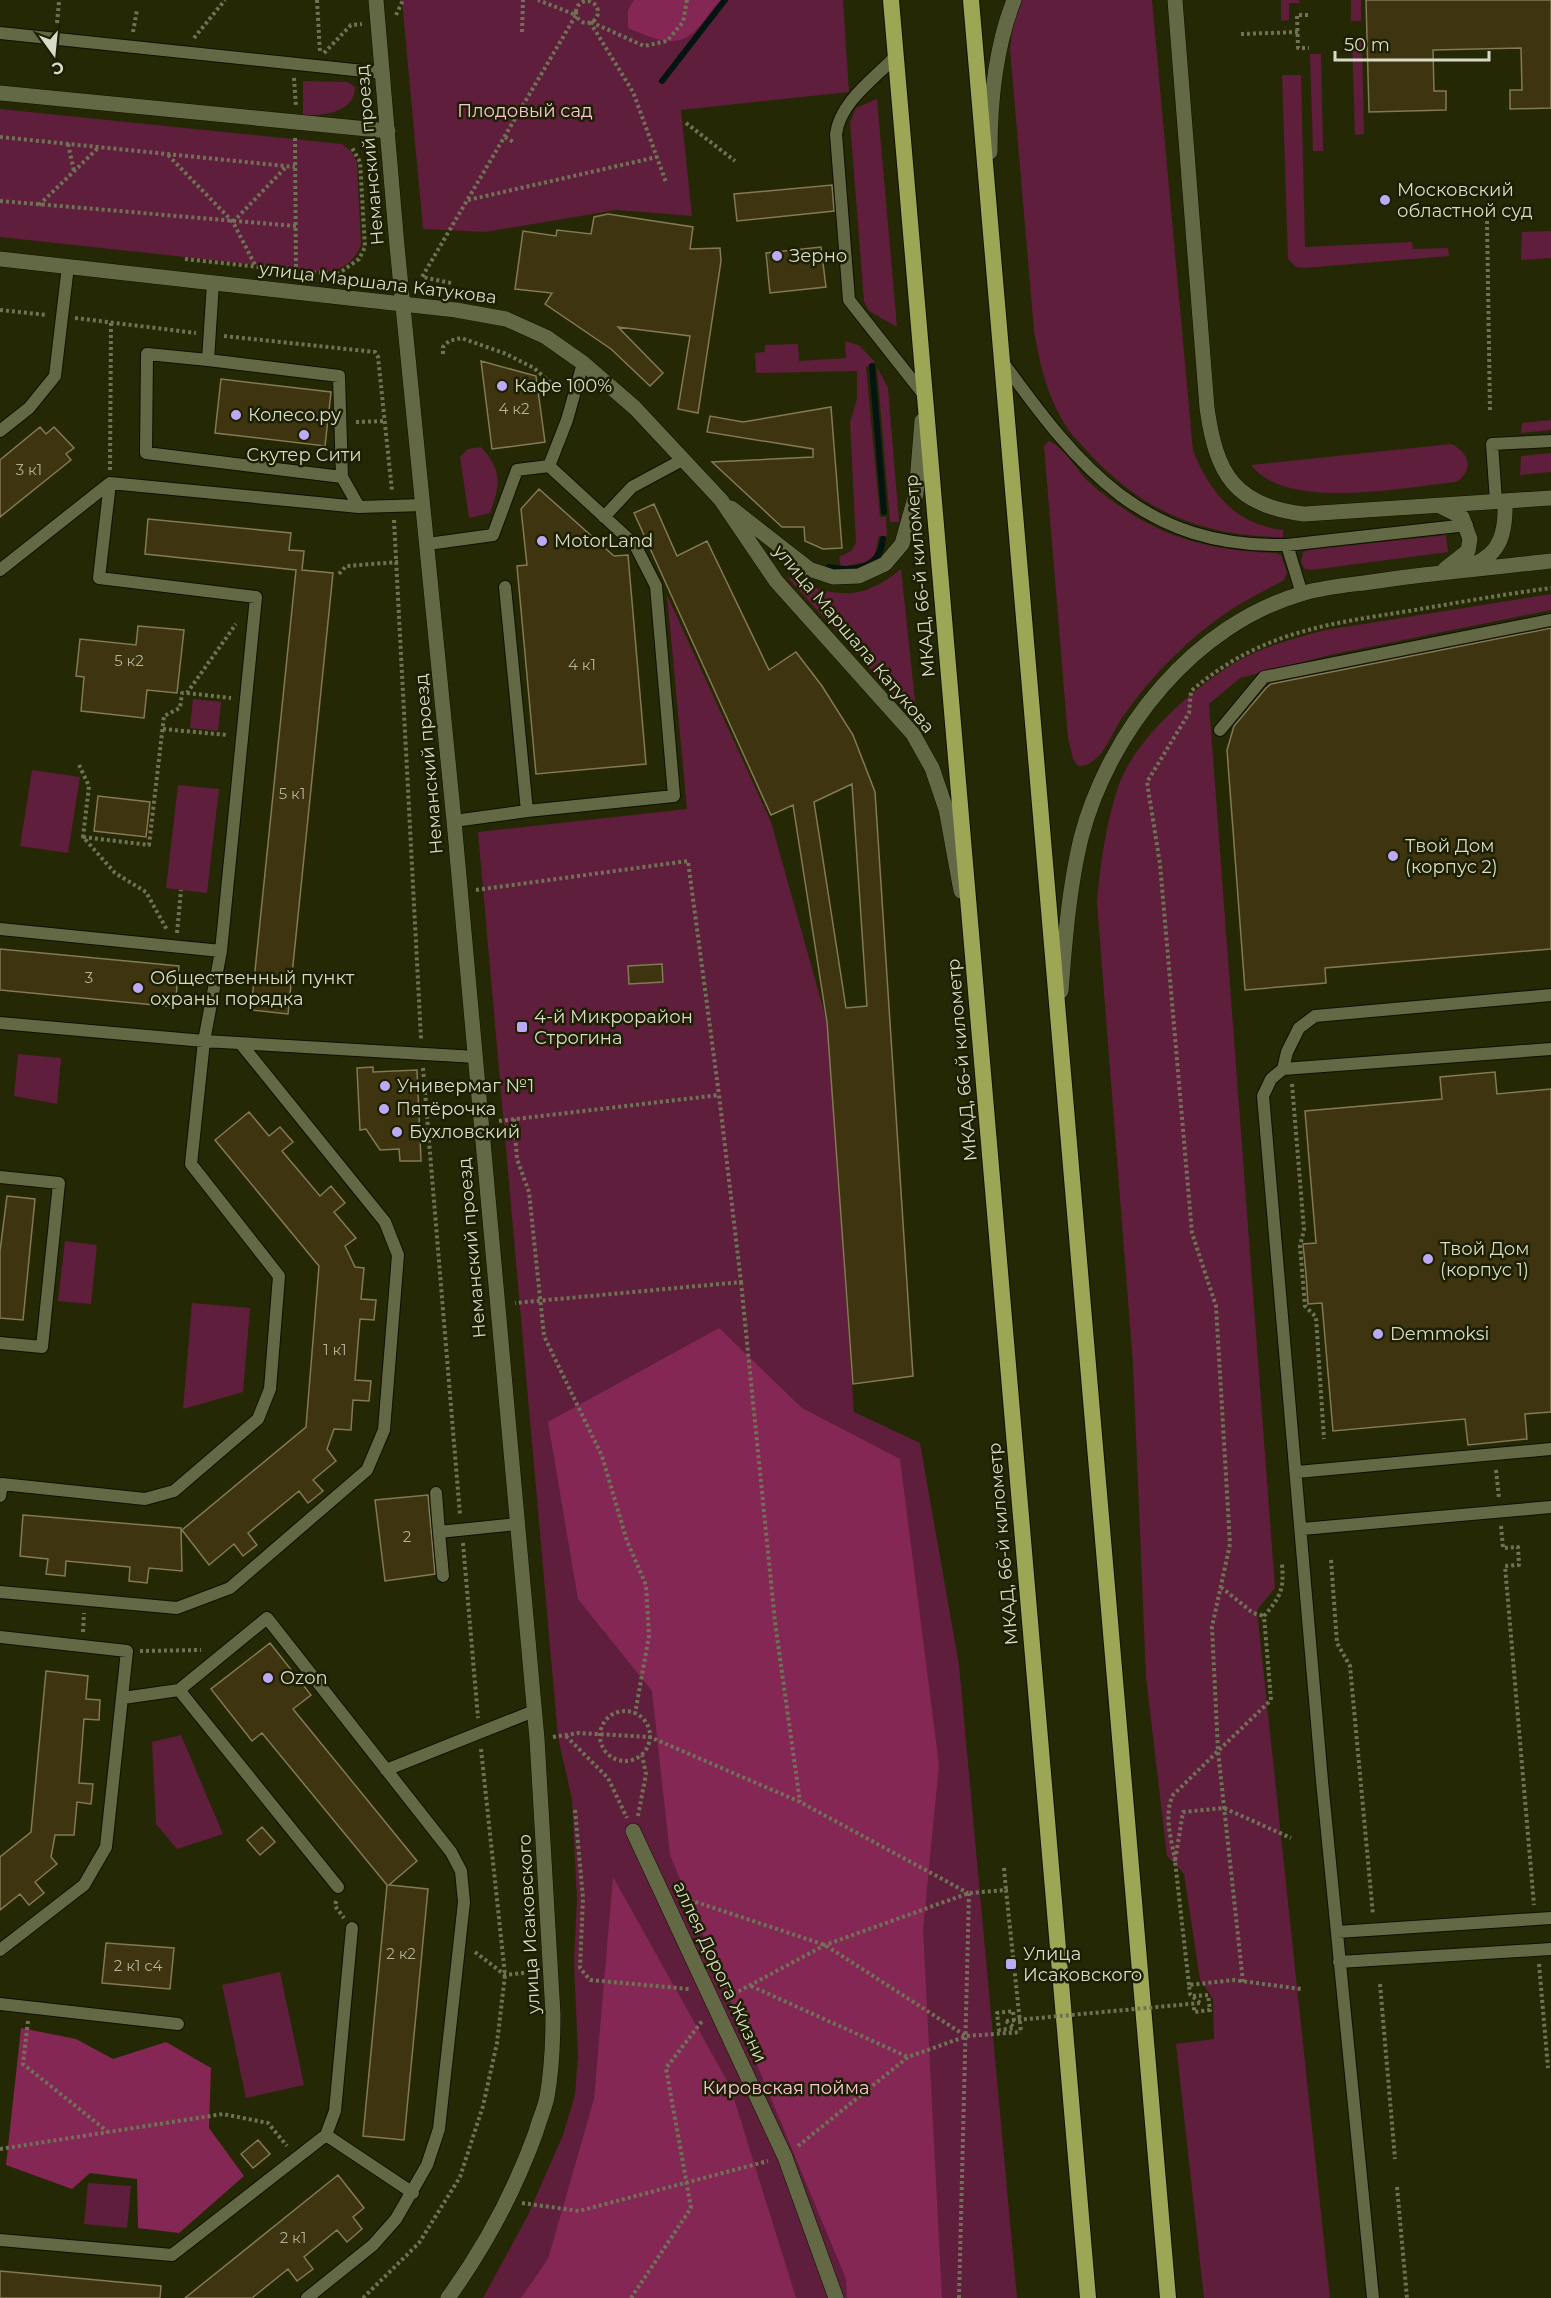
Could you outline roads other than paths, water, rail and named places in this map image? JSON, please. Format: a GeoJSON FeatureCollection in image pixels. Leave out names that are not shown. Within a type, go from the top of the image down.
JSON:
{"type":"FeatureCollection","features":[{"type":"Feature","properties":{"kind":"highway","name":"МКАД, 66-й километр"},"geometry":{"type":"LineString","coordinates":[[891,0],[1088,2298]]}},
{"type":"Feature","properties":{"kind":"highway"},"geometry":{"type":"LineString","coordinates":[[971,0],[1168,2298]]}},
{"type":"Feature","properties":{"kind":"street","name":"Неманский проезд"},"geometry":{"type":"LineString","coordinates":[[376,0],[476,1057],[517,1524]]}},
{"type":"Feature","properties":{"kind":"street"},"geometry":{"type":"LineString","coordinates":[[989,215],[990,141],[995,73],[1003,28],[1014,0]]}},
{"type":"Feature","properties":{"kind":"street"},"geometry":{"type":"LineString","coordinates":[[1175,0],[1207,408],[1213,446],[1223,471],[1238,489],[1256,502],[1278,511],[1304,514],[1551,498]]}},
{"type":"Feature","properties":{"kind":"street"},"geometry":{"type":"LineString","coordinates":[[0,93],[296,129],[387,131]]}},
{"type":"Feature","properties":{"kind":"street","name":"улица Маршала Катукова"},"geometry":{"type":"LineString","coordinates":[[0,259],[403,303],[506,319],[546,337],[583,363],[635,408],[721,500],[776,581],[913,734],[932,768],[946,809],[972,950]]}},
{"type":"Feature","properties":{"kind":"street","name":"улица Маршала Катукова"},"geometry":{"type":"LineString","coordinates":[[721,500],[809,569],[832,577],[859,576],[885,564],[902,544],[916,494],[924,394]]}},
{"type":"Feature","properties":{"kind":"street"},"geometry":{"type":"LineString","coordinates":[[1464,568],[1492,554],[1502,540],[1506,525],[1501,501]]}},
{"type":"Feature","properties":{"kind":"street"},"geometry":{"type":"LineString","coordinates":[[1437,506],[1462,517],[1467,525],[1470,539],[1468,551],[1442,571]]}},
{"type":"Feature","properties":{"kind":"street"},"geometry":{"type":"LineString","coordinates":[[1059,1024],[1065,931],[1073,876],[1092,806],[1115,753],[1151,700],[1196,654],[1240,621],[1302,594],[1464,568],[1551,561]]}},
{"type":"Feature","properties":{"kind":"street","name":"улица Исаковского"},"geometry":{"type":"LineString","coordinates":[[448,2298],[469,2268],[507,2199],[531,2145],[547,2099],[553,2055],[550,1938],[537,1739],[517,1524]]}},
{"type":"Feature","properties":{"kind":"street","name":"аллея Дорога Жизни"},"geometry":{"type":"LineString","coordinates":[[633,1831],[784,2157],[836,2298]]}},
{"type":"Feature","properties":{"kind":"lane"},"geometry":{"type":"LineString","coordinates":[[0,33],[383,73]]}},
{"type":"Feature","properties":{"kind":"lane"},"geometry":{"type":"LineString","coordinates":[[895,57],[854,98],[838,120],[836,134],[849,300],[924,394]]}},
{"type":"Feature","properties":{"kind":"lane"},"geometry":{"type":"LineString","coordinates":[[0,431],[29,408],[55,376],[68,266]]}},
{"type":"Feature","properties":{"kind":"lane"},"geometry":{"type":"LineString","coordinates":[[208,360],[213,283]]}},
{"type":"Feature","properties":{"kind":"lane"},"geometry":{"type":"LineString","coordinates":[[342,477],[146,453],[147,354],[339,376],[342,477],[359,507]]}},
{"type":"Feature","properties":{"kind":"lane"},"geometry":{"type":"LineString","coordinates":[[1002,361],[1031,401],[1091,471],[1150,516],[1190,532],[1224,541],[1287,545],[1467,525]]}},
{"type":"Feature","properties":{"kind":"lane"},"geometry":{"type":"LineString","coordinates":[[549,466],[583,363]]}},
{"type":"Feature","properties":{"kind":"lane"},"geometry":{"type":"LineString","coordinates":[[1501,501],[1492,444],[1551,441]]}},
{"type":"Feature","properties":{"kind":"lane"},"geometry":{"type":"LineString","coordinates":[[604,517],[632,487],[684,459]]}},
{"type":"Feature","properties":{"kind":"lane"},"geometry":{"type":"LineString","coordinates":[[428,544],[493,535],[517,470],[549,466],[635,545],[656,586],[674,796],[454,821]]}},
{"type":"Feature","properties":{"kind":"lane"},"geometry":{"type":"LineString","coordinates":[[0,570],[110,483],[359,507],[424,505]]}},
{"type":"Feature","properties":{"kind":"lane"},"geometry":{"type":"LineString","coordinates":[[0,1496],[2,1484],[145,1499],[174,1491],[258,1419],[270,1389],[279,1276],[191,1164],[204,1041],[221,951],[256,597],[99,578],[110,483]]}},
{"type":"Feature","properties":{"kind":"lane"},"geometry":{"type":"LineString","coordinates":[[1287,545],[1302,594]]}},
{"type":"Feature","properties":{"kind":"lane"},"geometry":{"type":"LineString","coordinates":[[505,587],[527,811]]}},
{"type":"Feature","properties":{"kind":"lane"},"geometry":{"type":"LineString","coordinates":[[1220,730],[1264,677],[1551,620]]}},
{"type":"Feature","properties":{"kind":"lane"},"geometry":{"type":"LineString","coordinates":[[0,929],[221,951]]}},
{"type":"Feature","properties":{"kind":"lane"},"geometry":{"type":"LineString","coordinates":[[1283,1069],[1287,1052],[1299,1028],[1315,1016],[1551,995]]}},
{"type":"Feature","properties":{"kind":"lane"},"geometry":{"type":"LineString","coordinates":[[0,1023],[241,1044],[476,1057]]}},
{"type":"Feature","properties":{"kind":"lane"},"geometry":{"type":"LineString","coordinates":[[0,1592],[177,1608],[230,1588],[367,1470],[384,1430],[398,1255],[386,1222],[241,1044]]}},
{"type":"Feature","properties":{"kind":"lane"},"geometry":{"type":"LineString","coordinates":[[1373,2298],[1339,1962],[1263,1096],[1271,1079],[1283,1069],[1551,1049]]}},
{"type":"Feature","properties":{"kind":"lane"},"geometry":{"type":"LineString","coordinates":[[0,1177],[59,1183],[42,1347],[0,1343]]}},
{"type":"Feature","properties":{"kind":"lane"},"geometry":{"type":"LineString","coordinates":[[1297,1472],[1551,1449]]}},
{"type":"Feature","properties":{"kind":"lane"},"geometry":{"type":"LineString","coordinates":[[436,1493],[443,1576]]}},
{"type":"Feature","properties":{"kind":"lane"},"geometry":{"type":"LineString","coordinates":[[1302,1529],[1551,1507]]}},
{"type":"Feature","properties":{"kind":"lane"},"geometry":{"type":"LineString","coordinates":[[439,1532],[517,1524]]}},
{"type":"Feature","properties":{"kind":"lane"},"geometry":{"type":"LineString","coordinates":[[123,1698],[180,1690],[267,1618],[451,1852],[460,1871],[464,1902],[439,2128],[427,2165],[396,2219],[373,2245],[307,2298]]}},
{"type":"Feature","properties":{"kind":"lane"},"geometry":{"type":"LineString","coordinates":[[0,1636],[127,1651],[106,1847],[84,1885],[0,1950]]}},
{"type":"Feature","properties":{"kind":"lane"},"geometry":{"type":"LineString","coordinates":[[180,1690],[338,1887]]}},
{"type":"Feature","properties":{"kind":"lane"},"geometry":{"type":"LineString","coordinates":[[386,1770],[534,1710]]}},
{"type":"Feature","properties":{"kind":"lane"},"geometry":{"type":"LineString","coordinates":[[1337,1932],[1551,1918]]}},
{"type":"Feature","properties":{"kind":"lane"},"geometry":{"type":"LineString","coordinates":[[0,2240],[172,2255],[326,2135],[335,2111],[349,1923]]}},
{"type":"Feature","properties":{"kind":"lane"},"geometry":{"type":"LineString","coordinates":[[1339,1962],[1551,1949]]}},
{"type":"Feature","properties":{"kind":"lane"},"geometry":{"type":"LineString","coordinates":[[0,2004],[178,2024]]}},
{"type":"Feature","properties":{"kind":"lane"},"geometry":{"type":"LineString","coordinates":[[326,2135],[413,2193]]}},
{"type":"Feature","properties":{"kind":"waterway"},"geometry":{"type":"LineString","coordinates":[[662,81],[725,0]]}},
{"type":"Feature","properties":{"kind":"waterway"},"geometry":{"type":"LineString","coordinates":[[872,366],[884,512]]}},
{"type":"Feature","properties":{"kind":"waterway"},"geometry":{"type":"LineString","coordinates":[[829,567],[848,569],[864,566],[877,557],[883,539]]}},
{"type":"Feature","properties":{"kind":"place","name":"Московский областной суд"},"geometry":{"type":"Point","coordinates":[1385,200]}},
{"type":"Feature","properties":{"kind":"place","name":"Зерно"},"geometry":{"type":"Point","coordinates":[777,256]}},
{"type":"Feature","properties":{"kind":"place","name":"Кафе 100%"},"geometry":{"type":"Point","coordinates":[502,386]}},
{"type":"Feature","properties":{"kind":"place","name":"Колесо.ру"},"geometry":{"type":"Point","coordinates":[236,415]}},
{"type":"Feature","properties":{"kind":"place","name":"Скутер Сити"},"geometry":{"type":"Point","coordinates":[304,435]}},
{"type":"Feature","properties":{"kind":"place","name":"MotorLand"},"geometry":{"type":"Point","coordinates":[542,541]}},
{"type":"Feature","properties":{"kind":"place","name":"Твой Дом (корпус 2)"},"geometry":{"type":"Point","coordinates":[1393,856]}},
{"type":"Feature","properties":{"kind":"place","name":"Общественный пункт охраны порядка"},"geometry":{"type":"Point","coordinates":[138,988]}},
{"type":"Feature","properties":{"kind":"place","name":"4-й Микрорайон Строгина"},"geometry":{"type":"Point","coordinates":[522,1027]}},
{"type":"Feature","properties":{"kind":"place","name":"Универмаг №1"},"geometry":{"type":"Point","coordinates":[385,1086]}},
{"type":"Feature","properties":{"kind":"place","name":"Пятёрочка"},"geometry":{"type":"Point","coordinates":[384,1109]}},
{"type":"Feature","properties":{"kind":"place","name":"Бухловский"},"geometry":{"type":"Point","coordinates":[397,1132]}},
{"type":"Feature","properties":{"kind":"place","name":"Твой Дом (корпус 1)"},"geometry":{"type":"Point","coordinates":[1428,1259]}},
{"type":"Feature","properties":{"kind":"place","name":"Demmoksi"},"geometry":{"type":"Point","coordinates":[1378,1334]}},
{"type":"Feature","properties":{"kind":"place","name":"Ozon"},"geometry":{"type":"Point","coordinates":[268,1678]}},
{"type":"Feature","properties":{"kind":"place","name":"Улица Исаковского"},"geometry":{"type":"Point","coordinates":[1011,1964]}},
{"type":"Feature","properties":{"kind":"park label","name":"Плодовый сад"},"geometry":{"type":"Point","coordinates":[525,111]}},
{"type":"Feature","properties":{"kind":"park label","name":"Кировская пойма"},"geometry":{"type":"Point","coordinates":[786,2088]}}]}
